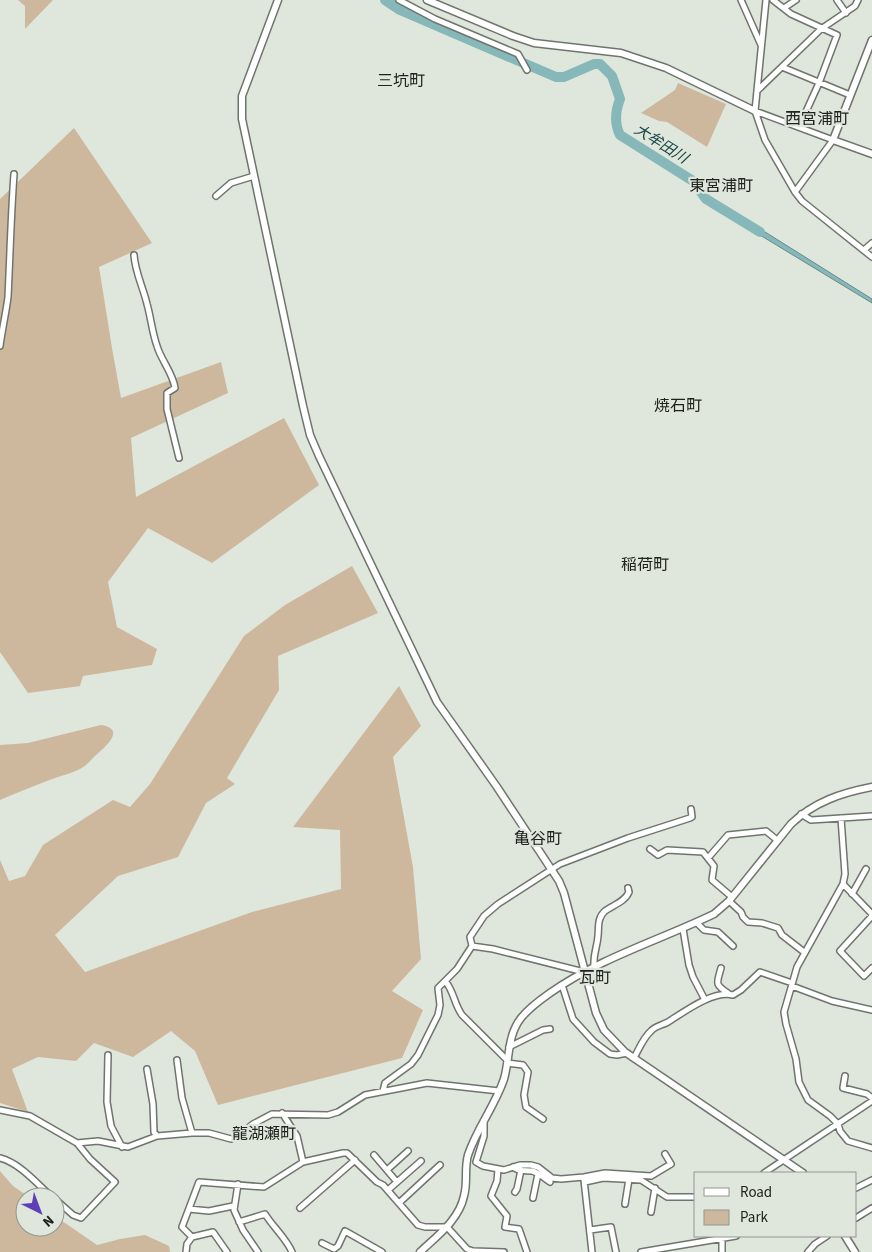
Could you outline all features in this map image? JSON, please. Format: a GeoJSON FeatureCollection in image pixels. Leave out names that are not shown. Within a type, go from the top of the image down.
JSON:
{"type":"FeatureCollection","features":[{"type":"Feature","properties":{"kind":"street"},"geometry":{"type":"LineString","coordinates":[[278,0],[242,96],[242,119],[303,406],[316,451],[437,702],[552,869],[564,892],[584,972],[600,1023],[611,1039],[627,1053],[802,1172]]}},
{"type":"Feature","properties":{"kind":"street"},"geometry":{"type":"LineString","coordinates":[[398,0],[435,19],[518,54],[527,70]]}},
{"type":"Feature","properties":{"kind":"street"},"geometry":{"type":"LineString","coordinates":[[427,0],[513,36],[534,42],[621,53],[666,68],[755,111],[872,154]]}},
{"type":"Feature","properties":{"kind":"street"},"geometry":{"type":"LineString","coordinates":[[741,0],[762,46]]}},
{"type":"Feature","properties":{"kind":"street"},"geometry":{"type":"LineString","coordinates":[[766,0],[755,111],[765,140],[802,201],[872,257]]}},
{"type":"Feature","properties":{"kind":"street"},"geometry":{"type":"LineString","coordinates":[[773,0],[791,14],[837,36],[819,83],[799,127]]}},
{"type":"Feature","properties":{"kind":"street"},"geometry":{"type":"LineString","coordinates":[[784,8],[796,0]]}},
{"type":"Feature","properties":{"kind":"street"},"geometry":{"type":"LineString","coordinates":[[837,0],[846,13]]}},
{"type":"Feature","properties":{"kind":"street"},"geometry":{"type":"LineString","coordinates":[[757,91],[821,29],[855,6],[858,0]]}},
{"type":"Feature","properties":{"kind":"street"},"geometry":{"type":"LineString","coordinates":[[795,192],[833,140],[872,40]]}},
{"type":"Feature","properties":{"kind":"street"},"geometry":{"type":"LineString","coordinates":[[782,67],[850,95]]}},
{"type":"Feature","properties":{"kind":"street"},"geometry":{"type":"LineString","coordinates":[[0,346],[8,299],[9,230],[14,174]]}},
{"type":"Feature","properties":{"kind":"street"},"geometry":{"type":"LineString","coordinates":[[216,196],[231,183],[254,176]]}},
{"type":"Feature","properties":{"kind":"street"},"geometry":{"type":"LineString","coordinates":[[864,250],[872,243]]}},
{"type":"Feature","properties":{"kind":"street"},"geometry":{"type":"LineString","coordinates":[[134,255],[135,266],[157,346],[166,368],[174,379],[175,388],[167,393],[167,409],[179,458]]}},
{"type":"Feature","properties":{"kind":"street"},"geometry":{"type":"LineString","coordinates":[[420,1252],[447,1227],[461,1206],[465,1195],[465,1170],[468,1155],[499,1091],[508,1062],[509,1047],[516,1026],[522,1016],[562,985],[584,972],[714,914],[730,899],[801,814],[823,800],[872,787]]}},
{"type":"Feature","properties":{"kind":"street"},"geometry":{"type":"LineString","coordinates":[[383,1091],[385,1083],[411,1064],[418,1055],[438,1014],[440,1006],[438,988],[456,969],[472,946],[470,936],[484,916],[498,904],[552,869],[610,844],[692,818],[691,809]]}},
{"type":"Feature","properties":{"kind":"street"},"geometry":{"type":"LineString","coordinates":[[801,814],[811,820],[872,816]]}},
{"type":"Feature","properties":{"kind":"street"},"geometry":{"type":"LineString","coordinates":[[841,818],[845,874],[843,884],[797,967],[784,1012],[796,1059],[799,1082],[808,1100],[838,1124],[840,1131],[848,1141],[872,1148]]}},
{"type":"Feature","properties":{"kind":"street"},"geometry":{"type":"LineString","coordinates":[[708,858],[728,835],[766,831],[778,840]]}},
{"type":"Feature","properties":{"kind":"street"},"geometry":{"type":"LineString","coordinates":[[650,849],[658,855],[668,850],[703,852],[714,866],[712,880],[748,922],[762,923],[778,928],[795,946],[804,952]]}},
{"type":"Feature","properties":{"kind":"street"},"geometry":{"type":"LineString","coordinates":[[852,894],[866,870]]}},
{"type":"Feature","properties":{"kind":"street"},"geometry":{"type":"LineString","coordinates":[[843,884],[872,915],[840,951],[864,976],[872,968]]}},
{"type":"Feature","properties":{"kind":"street"},"geometry":{"type":"LineString","coordinates":[[594,967],[593,954],[598,938],[600,917],[604,912],[626,897],[629,892],[628,888]]}},
{"type":"Feature","properties":{"kind":"street"},"geometry":{"type":"LineString","coordinates":[[697,923],[709,932],[718,932],[733,946]]}},
{"type":"Feature","properties":{"kind":"street"},"geometry":{"type":"LineString","coordinates":[[683,929],[689,965],[705,1000]]}},
{"type":"Feature","properties":{"kind":"street"},"geometry":{"type":"LineString","coordinates":[[472,946],[493,949],[584,972]]}},
{"type":"Feature","properties":{"kind":"street"},"geometry":{"type":"LineString","coordinates":[[720,968],[718,987],[733,995],[760,972],[832,1000],[872,1010]]}},
{"type":"Feature","properties":{"kind":"street"},"geometry":{"type":"LineString","coordinates":[[445,981],[451,988],[458,1010],[462,1015],[508,1062],[523,1065],[528,1072],[524,1095],[526,1107],[544,1119]]}},
{"type":"Feature","properties":{"kind":"street"},"geometry":{"type":"LineString","coordinates":[[562,985],[574,1019],[594,1042],[610,1054],[627,1053]]}},
{"type":"Feature","properties":{"kind":"street"},"geometry":{"type":"LineString","coordinates":[[634,1058],[644,1038],[652,1029],[667,1023],[694,1004],[728,993]]}},
{"type":"Feature","properties":{"kind":"street"},"geometry":{"type":"LineString","coordinates":[[509,1047],[543,1030],[550,1029]]}},
{"type":"Feature","properties":{"kind":"street"},"geometry":{"type":"LineString","coordinates":[[108,1055],[107,1102],[111,1126],[122,1147]]}},
{"type":"Feature","properties":{"kind":"street"},"geometry":{"type":"LineString","coordinates":[[177,1060],[182,1098],[192,1133]]}},
{"type":"Feature","properties":{"kind":"street"},"geometry":{"type":"LineString","coordinates":[[147,1069],[153,1104],[154,1132],[157,1136]]}},
{"type":"Feature","properties":{"kind":"street"},"geometry":{"type":"LineString","coordinates":[[765,1172],[872,1100],[867,1094],[843,1088],[844,1076]]}},
{"type":"Feature","properties":{"kind":"street"},"geometry":{"type":"LineString","coordinates":[[77,1143],[98,1141],[128,1147],[157,1136],[192,1133],[209,1133],[231,1139],[237,1137],[252,1124],[272,1114],[328,1115],[338,1112],[365,1096],[427,1083],[499,1091]]}},
{"type":"Feature","properties":{"kind":"street"},"geometry":{"type":"LineString","coordinates":[[0,1110],[30,1116],[77,1143],[90,1159],[115,1182],[81,1218],[73,1215],[65,1208]]}},
{"type":"Feature","properties":{"kind":"street"},"geometry":{"type":"LineString","coordinates":[[282,1113],[297,1136],[303,1162]]}},
{"type":"Feature","properties":{"kind":"street"},"geometry":{"type":"LineString","coordinates":[[484,1122],[484,1136],[476,1162],[483,1166],[504,1170],[520,1165],[531,1165],[538,1167],[552,1178],[641,1180],[668,1197],[694,1197]]}},
{"type":"Feature","properties":{"kind":"street"},"geometry":{"type":"LineString","coordinates":[[387,1170],[408,1151]]}},
{"type":"Feature","properties":{"kind":"street"},"geometry":{"type":"LineString","coordinates":[[192,1237],[182,1227],[199,1182],[264,1187],[303,1162],[347,1153],[377,1182],[383,1184],[418,1224],[425,1227],[447,1227],[467,1249],[473,1251],[504,1252]]}},
{"type":"Feature","properties":{"kind":"street"},"geometry":{"type":"LineString","coordinates":[[584,1180],[604,1173],[651,1176],[671,1164],[665,1154]]}},
{"type":"Feature","properties":{"kind":"street"},"geometry":{"type":"LineString","coordinates":[[374,1155],[397,1182]]}},
{"type":"Feature","properties":{"kind":"street"},"geometry":{"type":"LineString","coordinates":[[0,1158],[8,1160],[41,1187]]}},
{"type":"Feature","properties":{"kind":"street"},"geometry":{"type":"LineString","coordinates":[[300,1208],[355,1160]]}},
{"type":"Feature","properties":{"kind":"street"},"geometry":{"type":"LineString","coordinates":[[388,1190],[421,1161]]}},
{"type":"Feature","properties":{"kind":"street"},"geometry":{"type":"LineString","coordinates":[[399,1203],[440,1165]]}},
{"type":"Feature","properties":{"kind":"street"},"geometry":{"type":"LineString","coordinates":[[512,1167],[516,1170],[538,1174],[550,1182]]}},
{"type":"Feature","properties":{"kind":"street"},"geometry":{"type":"LineString","coordinates":[[498,1169],[491,1196],[507,1216],[505,1227],[519,1230],[527,1252]]}},
{"type":"Feature","properties":{"kind":"street"},"geometry":{"type":"LineString","coordinates":[[515,1192],[521,1170]]}},
{"type":"Feature","properties":{"kind":"street"},"geometry":{"type":"LineString","coordinates":[[533,1198],[538,1174]]}},
{"type":"Feature","properties":{"kind":"street"},"geometry":{"type":"LineString","coordinates":[[626,1204],[629,1179]]}},
{"type":"Feature","properties":{"kind":"street"},"geometry":{"type":"LineString","coordinates":[[584,1180],[592,1252]]}},
{"type":"Feature","properties":{"kind":"street"},"geometry":{"type":"LineString","coordinates":[[857,1188],[872,1180]]}},
{"type":"Feature","properties":{"kind":"street"},"geometry":{"type":"LineString","coordinates":[[238,1184],[233,1206],[239,1222],[258,1252]]}},
{"type":"Feature","properties":{"kind":"street"},"geometry":{"type":"LineString","coordinates":[[652,1212],[655,1188]]}},
{"type":"Feature","properties":{"kind":"street"},"geometry":{"type":"LineString","coordinates":[[189,1209],[209,1211],[233,1206]]}},
{"type":"Feature","properties":{"kind":"street"},"geometry":{"type":"LineString","coordinates":[[857,1217],[872,1208]]}},
{"type":"Feature","properties":{"kind":"street"},"geometry":{"type":"LineString","coordinates":[[239,1222],[265,1214],[292,1252]]}},
{"type":"Feature","properties":{"kind":"street"},"geometry":{"type":"LineString","coordinates":[[590,1230],[611,1227],[616,1252]]}},
{"type":"Feature","properties":{"kind":"street"},"geometry":{"type":"LineString","coordinates":[[322,1243],[335,1251],[344,1231],[382,1252]]}},
{"type":"Feature","properties":{"kind":"street"},"geometry":{"type":"LineString","coordinates":[[186,1252],[187,1244],[192,1237],[213,1232],[227,1252]]}},
{"type":"Feature","properties":{"kind":"street"},"geometry":{"type":"LineString","coordinates":[[640,1252],[722,1237],[722,1252]]}},
{"type":"Feature","properties":{"kind":"street"},"geometry":{"type":"LineString","coordinates":[[808,1252],[815,1244],[826,1237]]}},
{"type":"Feature","properties":{"kind":"street"},"geometry":{"type":"LineString","coordinates":[[846,1237],[855,1252]]}},
{"type":"Feature","properties":{"kind":"green space"},"geometry":{"type":"Polygon","coordinates":[[[18,0],[53,0],[25,29],[25,6],[18,0]]]}},
{"type":"Feature","properties":{"kind":"green space"},"geometry":{"type":"Polygon","coordinates":[[[678,83],[726,104],[707,147],[667,122],[659,121],[641,113],[675,90],[678,83]]]}},
{"type":"Feature","properties":{"kind":"green space"},"geometry":{"type":"Polygon","coordinates":[[[74,128],[152,243],[99,267],[121,398],[221,362],[228,393],[131,438],[136,497],[284,418],[319,485],[212,563],[148,528],[108,582],[117,627],[157,649],[152,665],[83,676],[80,686],[28,693],[0,652],[0,199],[74,128]]]}},
{"type":"Feature","properties":{"kind":"green space"},"geometry":{"type":"Polygon","coordinates":[[[352,566],[378,613],[278,656],[279,690],[227,778],[235,784],[206,803],[178,857],[118,876],[55,935],[85,972],[252,912],[341,889],[340,830],[293,827],[399,686],[421,726],[393,757],[413,867],[421,959],[392,991],[423,1010],[402,1058],[218,1105],[195,1051],[171,1031],[133,1057],[94,1043],[76,1061],[38,1057],[12,1069],[28,1112],[0,1103],[0,860],[9,881],[25,876],[43,845],[113,800],[130,807],[150,784],[244,636],[285,605],[352,566]]]}},
{"type":"Feature","properties":{"kind":"green space"},"geometry":{"type":"Polygon","coordinates":[[[101,725],[112,730],[111,739],[104,748],[80,769],[0,800],[0,745],[28,743],[101,725]]]}},
{"type":"Feature","properties":{"kind":"green space"},"geometry":{"type":"Polygon","coordinates":[[[0,1171],[15,1187],[15,1237],[65,1237],[65,1223],[97,1245],[145,1235],[169,1246],[170,1252],[0,1252],[0,1171]]]}},
{"type":"Feature","properties":{"kind":"water"},"geometry":{"type":"Polygon","coordinates":[[[746,220],[872,299],[872,303],[750,229],[746,220]]]}},
{"type":"Feature","properties":{"kind":"waterway","name":"大牟田川"},"geometry":{"type":"LineString","coordinates":[[385,0],[400,10],[556,77],[564,77],[594,64],[600,64],[612,76],[620,99],[616,117],[620,135],[693,181],[706,199],[760,232]]}},
{"type":"Feature","properties":{"kind":"district","name":"三坑町"},"geometry":{"type":"Point","coordinates":[401,81]}},
{"type":"Feature","properties":{"kind":"district","name":"西宮浦町"},"geometry":{"type":"Point","coordinates":[817,119]}},
{"type":"Feature","properties":{"kind":"district","name":"東宮浦町"},"geometry":{"type":"Point","coordinates":[721,186]}},
{"type":"Feature","properties":{"kind":"district","name":"焼石町"},"geometry":{"type":"Point","coordinates":[678,406]}},
{"type":"Feature","properties":{"kind":"district","name":"稲荷町"},"geometry":{"type":"Point","coordinates":[645,565]}},
{"type":"Feature","properties":{"kind":"district","name":"亀谷町"},"geometry":{"type":"Point","coordinates":[538,839]}},
{"type":"Feature","properties":{"kind":"district","name":"瓦町"},"geometry":{"type":"Point","coordinates":[595,978]}},
{"type":"Feature","properties":{"kind":"district","name":"龍湖瀬町"},"geometry":{"type":"Point","coordinates":[264,1134]}}]}
